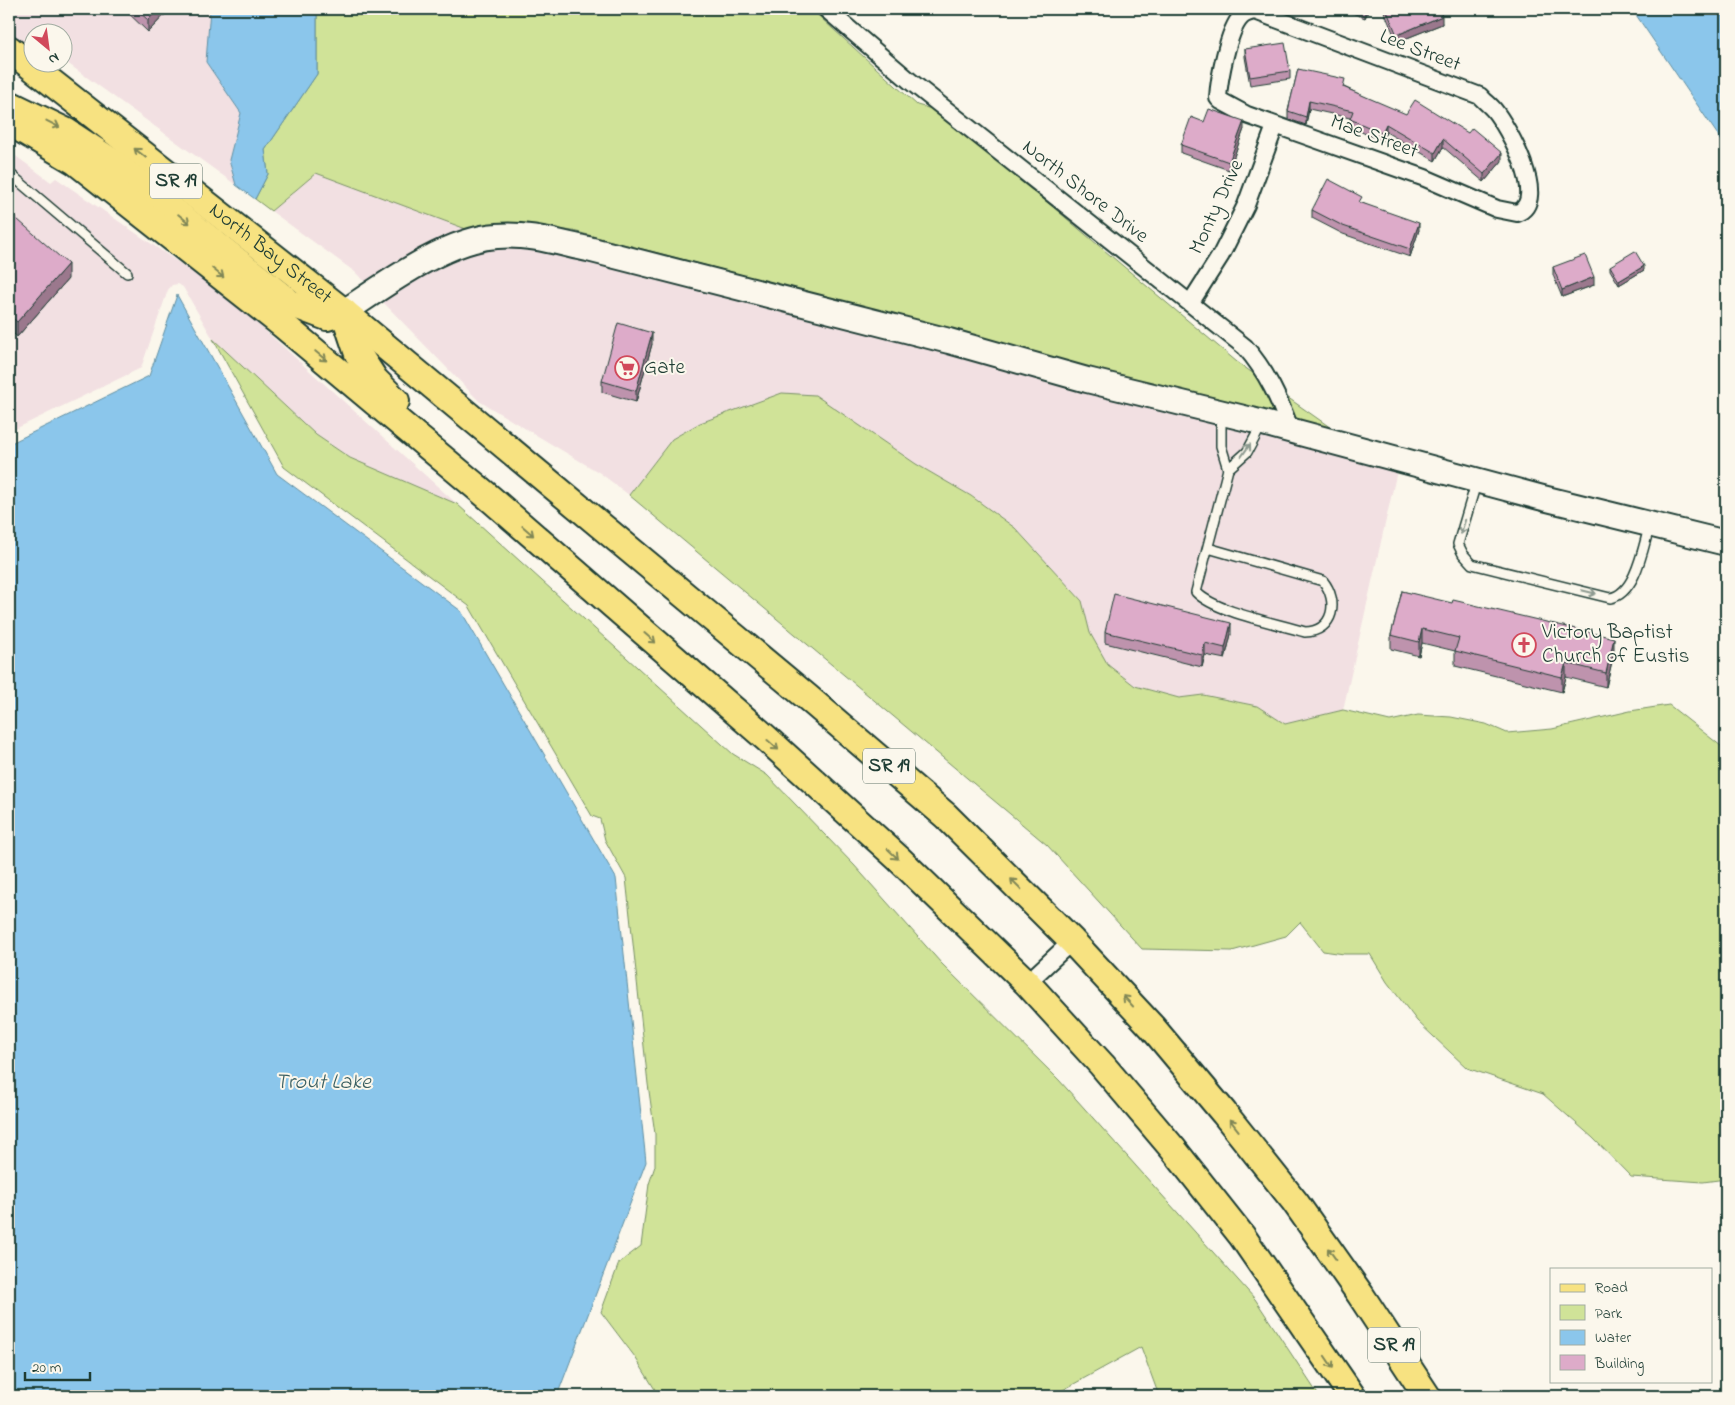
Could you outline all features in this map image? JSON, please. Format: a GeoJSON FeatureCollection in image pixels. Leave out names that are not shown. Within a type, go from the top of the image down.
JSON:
{"type":"FeatureCollection","features":[{"type":"Feature","properties":{"kind":"main road","name":"North Bay Street"},"geometry":{"type":"LineString","coordinates":[[9,49],[344,312]]}},
{"type":"Feature","properties":{"kind":"main road"},"geometry":{"type":"LineString","coordinates":[[9,104],[67,132],[111,161],[290,303],[312,313],[327,317],[344,312],[422,263],[474,239],[499,236],[528,237],[598,251],[940,338],[1087,380],[1263,423],[1726,543]]}},
{"type":"Feature","properties":{"kind":"main road","name":"SR 19"},"geometry":{"type":"LineString","coordinates":[[9,122],[75,161],[130,202],[283,325],[491,499],[836,801],[1027,984],[1102,1065],[1242,1236],[1352,1396]]}},
{"type":"Feature","properties":{"kind":"main road"},"geometry":{"type":"LineString","coordinates":[[344,312],[358,354],[376,380],[491,499]]}},
{"type":"Feature","properties":{"kind":"main road","name":"SR 19"},"geometry":{"type":"LineString","coordinates":[[344,312],[880,758],[946,816],[1072,941],[1152,1027],[1277,1180],[1360,1294],[1427,1396]]}},
{"type":"Feature","properties":{"kind":"street","name":"North Shore Drive"},"geometry":{"type":"LineString","coordinates":[[826,9],[910,82],[1191,302],[1245,347],[1261,366],[1278,395],[1290,431]]}},
{"type":"Feature","properties":{"kind":"street","name":"Lee Street"},"geometry":{"type":"LineString","coordinates":[[1218,98],[1219,79],[1235,27],[1241,18],[1255,11],[1480,96],[1493,109],[1511,136],[1528,175],[1530,190],[1528,202],[1517,213]]}},
{"type":"Feature","properties":{"kind":"street","name":"Mae Street"},"geometry":{"type":"LineString","coordinates":[[1218,98],[1247,116],[1425,178],[1497,208],[1517,213]]}},
{"type":"Feature","properties":{"kind":"street","name":"Monty Drive"},"geometry":{"type":"LineString","coordinates":[[1191,302],[1221,255],[1246,205],[1275,126]]}},
{"type":"Feature","properties":{"kind":"street"},"geometry":{"type":"LineString","coordinates":[[1027,984],[1072,941]]}},
{"type":"Feature","properties":{"kind":"lane"},"geometry":{"type":"LineString","coordinates":[[9,173],[127,273]]}},
{"type":"Feature","properties":{"kind":"lane"},"geometry":{"type":"LineString","coordinates":[[1208,548],[1323,581],[1331,591],[1334,603],[1325,624],[1316,631],[1305,632],[1219,607],[1204,600],[1196,592],[1228,469],[1221,446],[1221,413]]}},
{"type":"Feature","properties":{"kind":"lane"},"geometry":{"type":"LineString","coordinates":[[1228,469],[1247,452],[1263,423]]}},
{"type":"Feature","properties":{"kind":"lane"},"geometry":{"type":"LineString","coordinates":[[1477,480],[1458,544],[1463,554],[1472,564],[1610,598],[1620,596],[1631,585],[1650,524]]}},
{"type":"Feature","properties":{"kind":"shaded area"},"geometry":{"type":"Polygon","coordinates":[[[9,9],[210,9],[206,62],[241,113],[229,159],[236,185],[72,67],[72,22],[22,22],[22,45],[9,35],[9,9]]]}},
{"type":"Feature","properties":{"kind":"shaded area"},"geometry":{"type":"Polygon","coordinates":[[[9,151],[51,182],[56,178],[227,296],[457,504],[350,458],[316,435],[213,339],[183,287],[178,284],[172,285],[168,290],[141,368],[9,432],[9,151]]]}},
{"type":"Feature","properties":{"kind":"shaded area"},"geometry":{"type":"Polygon","coordinates":[[[316,173],[466,229],[416,252],[366,283],[355,272],[271,211],[316,173]]]}},
{"type":"Feature","properties":{"kind":"shaded area"},"geometry":{"type":"Polygon","coordinates":[[[501,248],[528,249],[587,261],[1397,471],[1343,710],[1285,724],[1257,706],[1203,695],[1179,698],[1135,686],[1108,665],[1090,633],[1082,601],[1015,528],[971,496],[916,464],[782,393],[700,423],[672,439],[629,495],[600,473],[479,401],[383,302],[428,274],[478,251],[501,248]]]}},
{"type":"Feature","properties":{"kind":"green space"},"geometry":{"type":"Polygon","coordinates":[[[317,9],[811,9],[917,105],[939,111],[1237,362],[1334,430],[1089,368],[951,329],[573,231],[498,223],[466,229],[316,173],[271,211],[255,199],[268,174],[265,150],[317,74],[317,9]]]}},
{"type":"Feature","properties":{"kind":"green space"},"geometry":{"type":"Polygon","coordinates":[[[213,339],[316,435],[350,458],[457,504],[733,754],[767,775],[854,865],[941,963],[1059,1080],[1255,1299],[1319,1396],[1159,1396],[1141,1347],[1052,1396],[659,1396],[635,1357],[601,1312],[619,1263],[641,1246],[649,1184],[655,1166],[655,1134],[626,878],[605,840],[600,819],[592,816],[469,606],[284,467],[213,339]]]}},
{"type":"Feature","properties":{"kind":"green space"},"geometry":{"type":"Polygon","coordinates":[[[782,393],[815,395],[916,464],[971,496],[1015,528],[1082,601],[1090,633],[1108,665],[1135,686],[1179,698],[1203,695],[1257,706],[1285,724],[1343,710],[1390,721],[1418,715],[1451,717],[1486,724],[1507,733],[1552,729],[1630,711],[1669,705],[1726,750],[1726,1179],[1703,1182],[1631,1177],[1593,1138],[1543,1094],[1467,1068],[1417,1021],[1387,982],[1370,954],[1344,954],[1323,951],[1300,922],[1286,936],[1232,951],[1142,949],[1047,845],[629,495],[672,439],[700,423],[782,393]]]}},
{"type":"Feature","properties":{"kind":"water"},"geometry":{"type":"Polygon","coordinates":[[[210,9],[317,9],[317,74],[265,150],[268,174],[255,199],[236,185],[229,160],[241,113],[206,62],[210,9]]]}},
{"type":"Feature","properties":{"kind":"water"},"geometry":{"type":"Polygon","coordinates":[[[1632,9],[1726,9],[1726,147],[1632,9]]]}},
{"type":"Feature","properties":{"kind":"water","name":"Trout Lake"},"geometry":{"type":"Polygon","coordinates":[[[177,295],[277,474],[461,611],[616,878],[646,1162],[557,1396],[9,1396],[9,444],[149,376],[177,295]]]}},
{"type":"Feature","properties":{"kind":"building"},"geometry":{"type":"Polygon","coordinates":[[[136,9],[159,9],[148,20],[136,9]]]}},
{"type":"Feature","properties":{"kind":"building"},"geometry":{"type":"Polygon","coordinates":[[[1386,9],[1439,9],[1442,16],[1397,35],[1386,9]]]}},
{"type":"Feature","properties":{"kind":"building"},"geometry":{"type":"Polygon","coordinates":[[[1285,43],[1290,71],[1250,77],[1245,49],[1285,43]]]}},
{"type":"Feature","properties":{"kind":"building"},"geometry":{"type":"Polygon","coordinates":[[[1298,69],[1345,79],[1343,87],[1406,114],[1415,100],[1468,133],[1472,128],[1502,153],[1484,174],[1443,139],[1435,153],[1386,124],[1382,133],[1350,119],[1353,111],[1309,101],[1306,117],[1288,111],[1298,69]]]}},
{"type":"Feature","properties":{"kind":"building"},"geometry":{"type":"Polygon","coordinates":[[[1209,109],[1244,121],[1229,162],[1181,145],[1191,117],[1204,122],[1209,109]]]}},
{"type":"Feature","properties":{"kind":"building"},"geometry":{"type":"Polygon","coordinates":[[[1328,179],[1362,197],[1359,202],[1419,223],[1410,249],[1343,226],[1312,210],[1328,179]]]}},
{"type":"Feature","properties":{"kind":"building"},"geometry":{"type":"Polygon","coordinates":[[[9,212],[68,264],[17,322],[9,314],[9,212]]]}},
{"type":"Feature","properties":{"kind":"building"},"geometry":{"type":"Polygon","coordinates":[[[1635,251],[1644,266],[1619,281],[1610,266],[1635,251]]]}},
{"type":"Feature","properties":{"kind":"building"},"geometry":{"type":"Polygon","coordinates":[[[1585,255],[1594,277],[1562,290],[1553,267],[1585,255]]]}},
{"type":"Feature","properties":{"kind":"building","name":"Gate"},"geometry":{"type":"Polygon","coordinates":[[[618,323],[652,333],[636,391],[602,381],[618,323]]]}},
{"type":"Feature","properties":{"kind":"building"},"geometry":{"type":"Polygon","coordinates":[[[1402,591],[1452,603],[1453,600],[1614,638],[1606,673],[1566,663],[1562,677],[1455,651],[1459,638],[1422,629],[1419,642],[1391,635],[1402,591]]]}},
{"type":"Feature","properties":{"kind":"building"},"geometry":{"type":"Polygon","coordinates":[[[1114,594],[1231,623],[1225,648],[1205,643],[1202,655],[1105,632],[1114,594]]]}},
{"type":"Feature","properties":{"kind":"place","name":"Gate"},"geometry":{"type":"Point","coordinates":[627,368]}},
{"type":"Feature","properties":{"kind":"place","name":"Victory Baptist Church of Eustis"},"geometry":{"type":"Point","coordinates":[1524,645]}}]}
